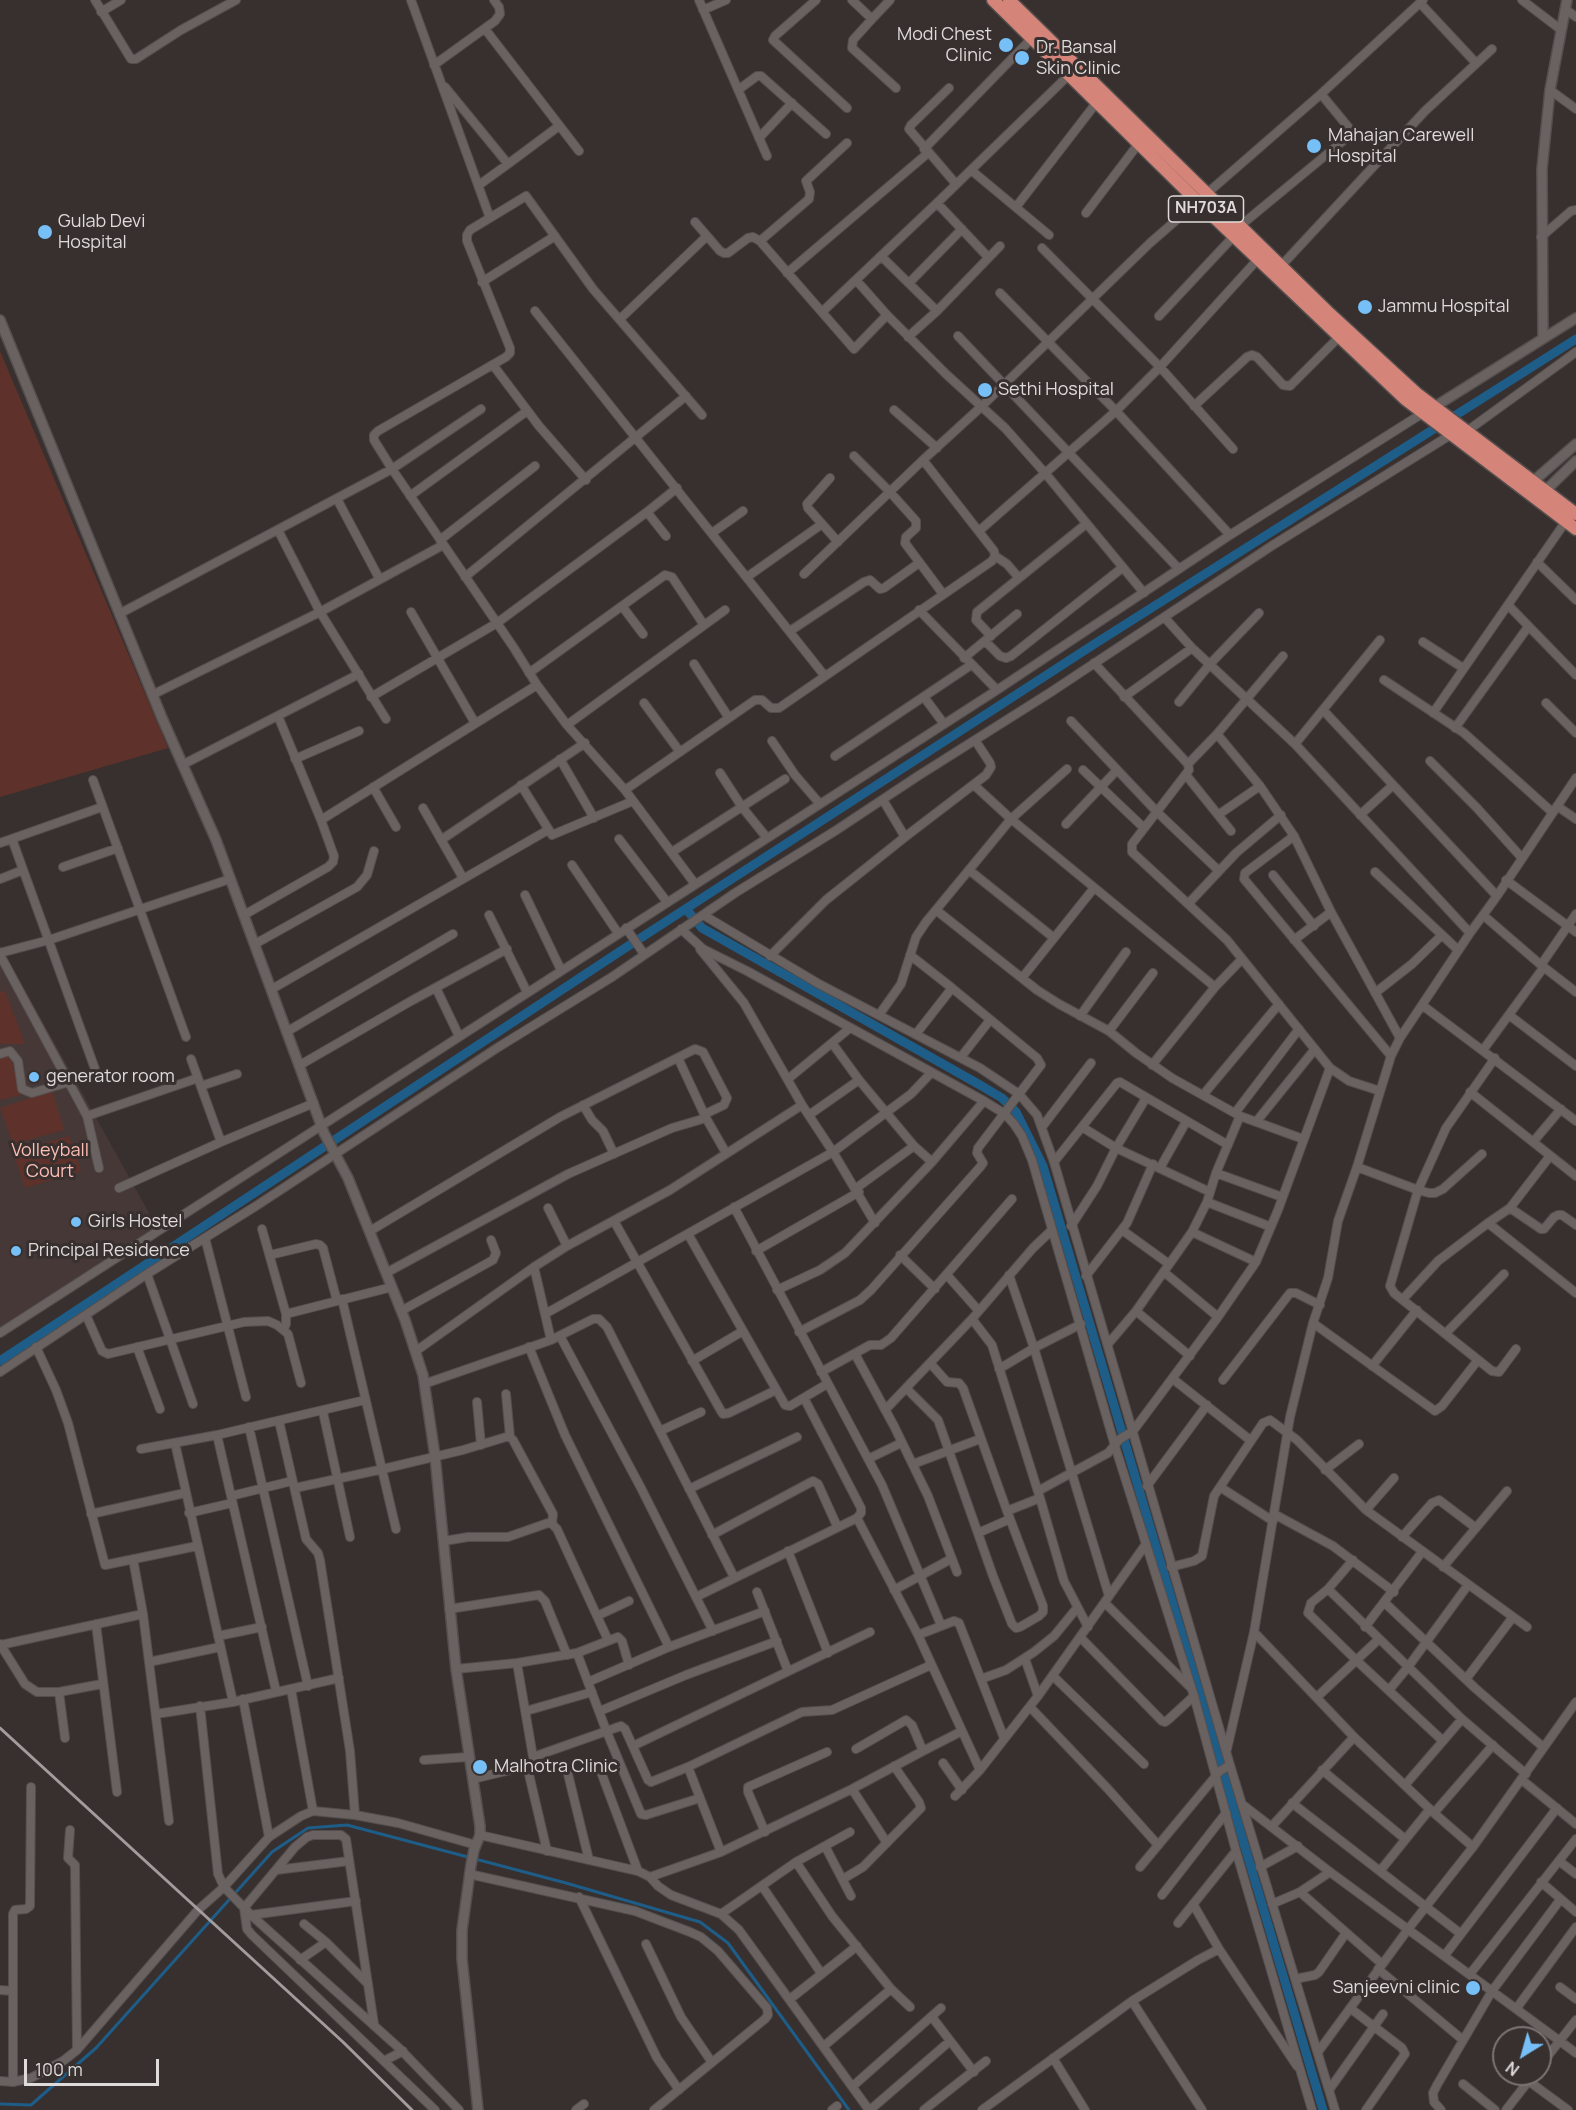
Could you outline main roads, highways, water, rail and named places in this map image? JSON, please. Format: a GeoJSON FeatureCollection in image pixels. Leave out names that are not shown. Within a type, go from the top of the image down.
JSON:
{"type":"FeatureCollection","features":[{"type":"Feature","properties":{"kind":"highway","name":"NH703A"},"geometry":{"type":"LineString","coordinates":[[993,0],[1033,38],[1073,71],[1097,102],[1139,143],[1202,197]]}},
{"type":"Feature","properties":{"kind":"highway","name":"NH703A"},"geometry":{"type":"LineString","coordinates":[[1009,0],[1073,71],[1202,197],[1237,231],[1281,266],[1433,414]]}},
{"type":"Feature","properties":{"kind":"highway","name":"NH703A"},"geometry":{"type":"LineString","coordinates":[[1237,231],[1258,259],[1405,399],[1433,414],[1542,494],[1573,521]]}},
{"type":"Feature","properties":{"kind":"waterway"},"geometry":{"type":"LineString","coordinates":[[0,1361],[619,952],[1096,643],[1576,339]]}},
{"type":"Feature","properties":{"kind":"waterway"},"geometry":{"type":"LineString","coordinates":[[686,909],[702,928],[980,1085],[1002,1098],[1016,1112],[1043,1166],[1323,2110]]}},
{"type":"Feature","properties":{"kind":"waterway"},"geometry":{"type":"LineString","coordinates":[[0,2104],[31,2105],[96,2048],[272,1852],[308,1828],[347,1825],[566,1883],[700,1922],[728,1943],[849,2110]]}},
{"type":"Feature","properties":{"kind":"railway"},"geometry":{"type":"LineString","coordinates":[[0,1728],[343,2042],[412,2110]]}},
{"type":"Feature","properties":{"kind":"place","name":"Modi Chest Clinic"},"geometry":{"type":"Point","coordinates":[1006,45]}},
{"type":"Feature","properties":{"kind":"place","name":"Dr. Bansal Skin Clinic"},"geometry":{"type":"Point","coordinates":[1022,58]}},
{"type":"Feature","properties":{"kind":"place","name":"Mahajan Carewell Hospital"},"geometry":{"type":"Point","coordinates":[1314,146]}},
{"type":"Feature","properties":{"kind":"place","name":"Gulab Devi Hospital"},"geometry":{"type":"Point","coordinates":[45,232]}},
{"type":"Feature","properties":{"kind":"place","name":"Jammu Hospital"},"geometry":{"type":"Point","coordinates":[1365,307]}},
{"type":"Feature","properties":{"kind":"place","name":"Sethi Hospital"},"geometry":{"type":"Point","coordinates":[985,390]}},
{"type":"Feature","properties":{"kind":"place","name":"generator room"},"geometry":{"type":"Point","coordinates":[34,1077]}},
{"type":"Feature","properties":{"kind":"place","name":"Girls Hostel"},"geometry":{"type":"Point","coordinates":[76,1222]}},
{"type":"Feature","properties":{"kind":"place","name":"Principal Residence"},"geometry":{"type":"Point","coordinates":[16,1251]}},
{"type":"Feature","properties":{"kind":"place","name":"Malhotra Clinic"},"geometry":{"type":"Point","coordinates":[480,1767]}},
{"type":"Feature","properties":{"kind":"place","name":"Sanjeevni clinic"},"geometry":{"type":"Point","coordinates":[1473,1988]}},
{"type":"Feature","properties":{"kind":"park label","name":"Volleyball Court"},"geometry":{"type":"Point","coordinates":[50,1161]}}]}
